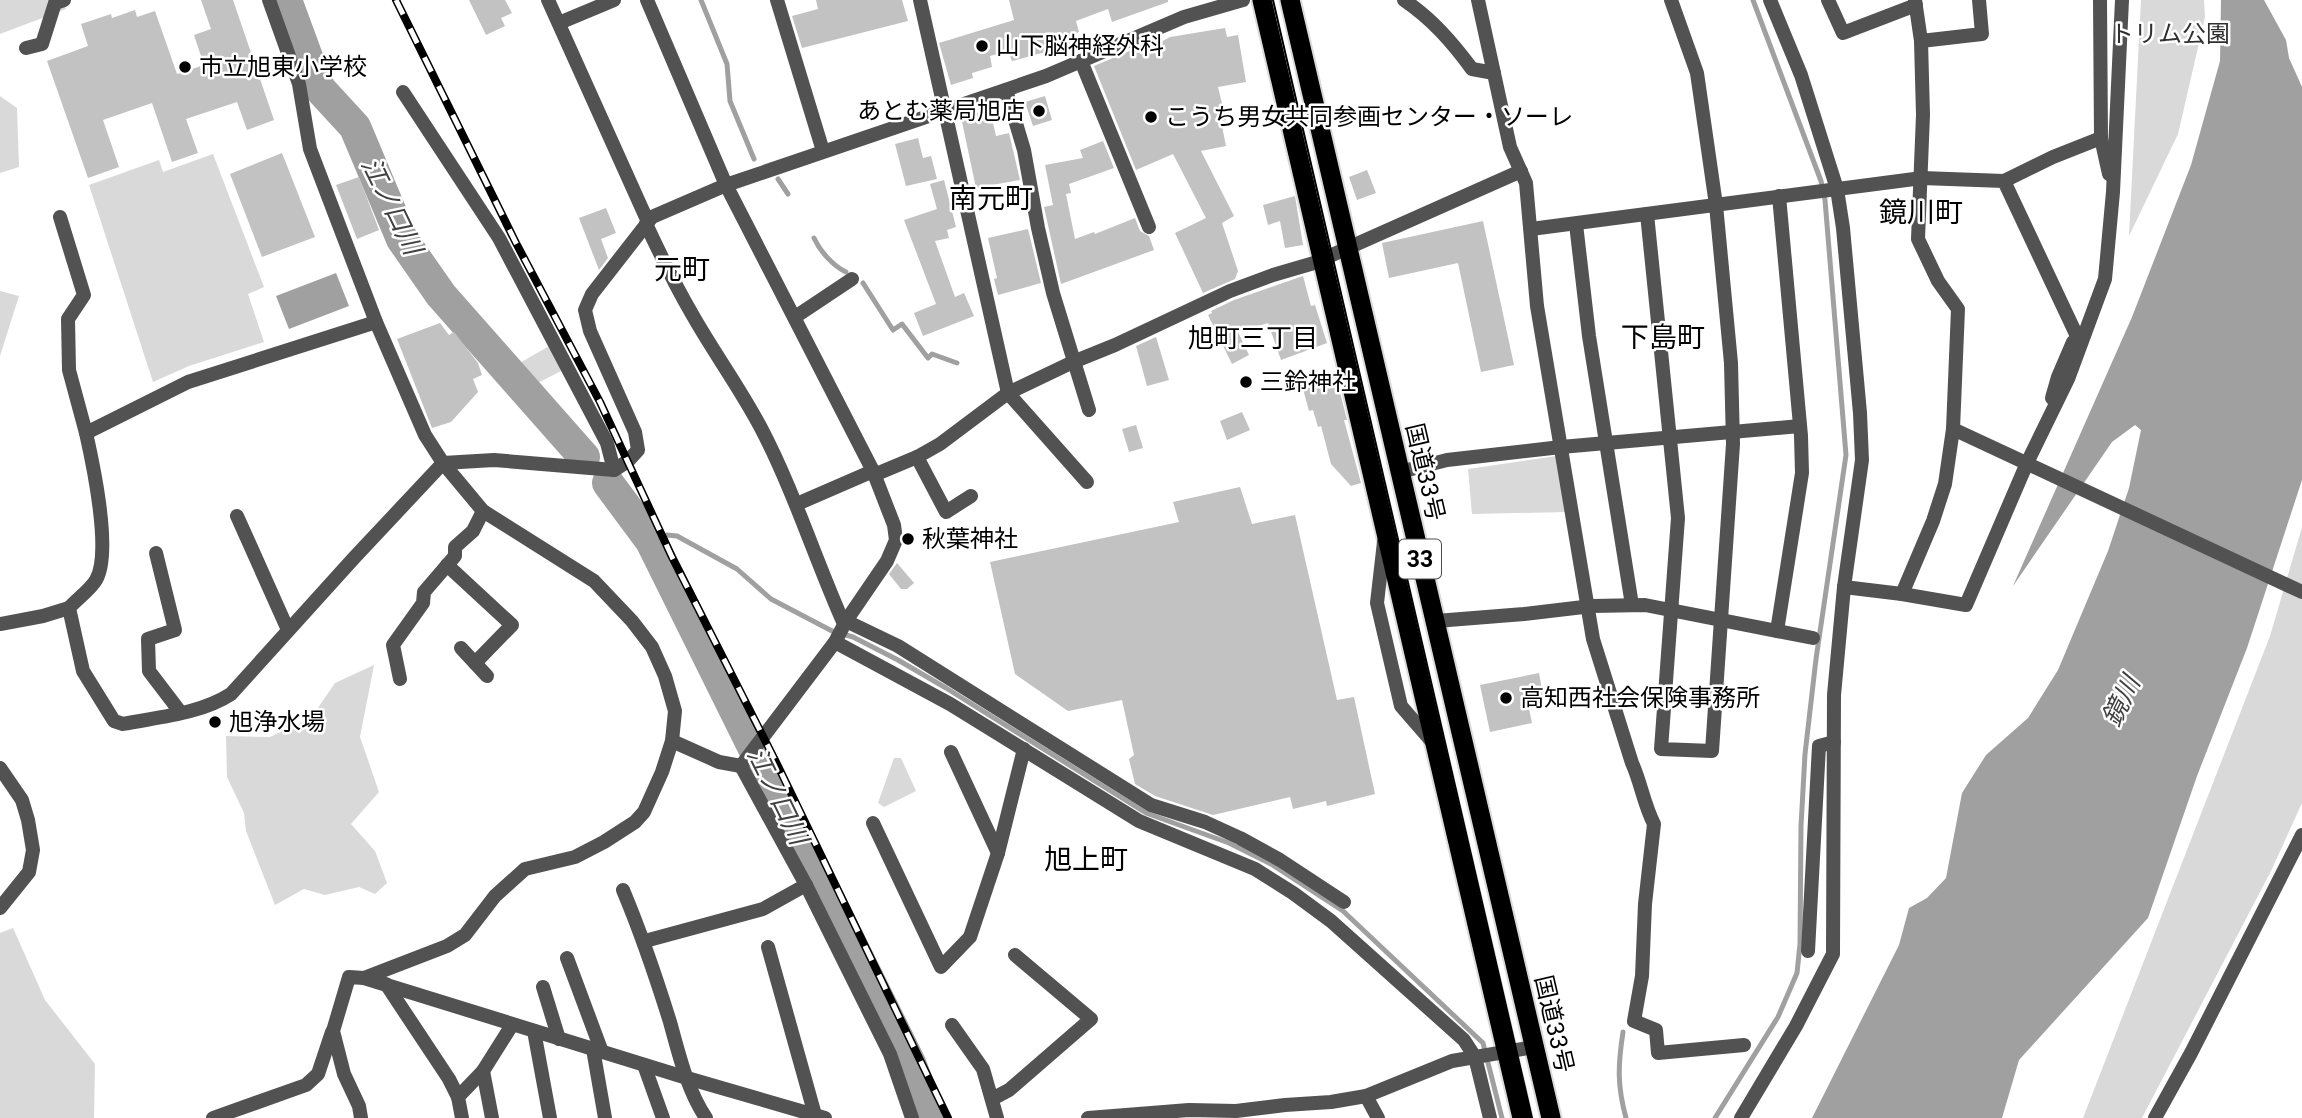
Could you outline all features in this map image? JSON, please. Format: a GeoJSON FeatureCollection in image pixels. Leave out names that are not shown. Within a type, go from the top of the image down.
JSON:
{"type":"FeatureCollection","features":[{"type":"Feature","properties":{"kind":"highway","name":"国道33号"},"geometry":{"type":"LineString","coordinates":[[1262,0],[1437,748],[1488,1055],[1522,1118]]}},
{"type":"Feature","properties":{"kind":"highway","name":"国道33号"},"geometry":{"type":"LineString","coordinates":[[1290,0],[1551,1118]]}},
{"type":"Feature","properties":{"kind":"street"},"geometry":{"type":"LineString","coordinates":[[26,48],[42,44],[55,3],[64,0]]}},
{"type":"Feature","properties":{"kind":"street"},"geometry":{"type":"LineString","coordinates":[[269,0],[299,84],[310,149],[376,322],[425,435],[443,463],[483,511],[594,581],[632,621],[652,647],[665,676],[675,711],[672,741],[663,772],[635,822],[575,857],[525,869],[495,896],[465,935],[447,946],[364,978]]}},
{"type":"Feature","properties":{"kind":"street"},"geometry":{"type":"LineString","coordinates":[[548,0],[647,223],[692,315],[757,421],[797,504],[841,631],[950,704],[1139,821],[1216,839],[1280,860],[1338,911],[1444,1022],[1464,1040],[1488,1055]]}},
{"type":"Feature","properties":{"kind":"street"},"geometry":{"type":"LineString","coordinates":[[559,23],[614,0]]}},
{"type":"Feature","properties":{"kind":"street"},"geometry":{"type":"LineString","coordinates":[[647,0],[726,185],[874,473],[894,524],[896,540],[887,561],[841,631],[743,762],[719,762],[672,741]]}},
{"type":"Feature","properties":{"kind":"street"},"geometry":{"type":"LineString","coordinates":[[777,0],[823,151]]}},
{"type":"Feature","properties":{"kind":"street"},"geometry":{"type":"LineString","coordinates":[[920,0],[1008,393],[1087,482]]}},
{"type":"Feature","properties":{"kind":"street"},"geometry":{"type":"LineString","coordinates":[[69,608],[83,671],[114,722],[123,723],[181,713],[217,703],[232,694],[443,463],[494,460],[614,470],[638,450],[635,432],[590,331],[585,310],[592,294],[652,217],[726,185],[1006,90],[1184,17],[1243,0]]}},
{"type":"Feature","properties":{"kind":"street"},"geometry":{"type":"LineString","coordinates":[[1404,0],[1421,11],[1443,32],[1472,69],[1494,73]]}},
{"type":"Feature","properties":{"kind":"street"},"geometry":{"type":"LineString","coordinates":[[1478,0],[1510,147],[1526,183],[1537,306],[1593,639],[1647,811],[1654,824],[1645,904],[1642,976],[1634,1021],[1656,1030],[1658,1053],[1744,1045]]}},
{"type":"Feature","properties":{"kind":"street"},"geometry":{"type":"LineString","coordinates":[[1647,214],[1678,518],[1661,749],[1712,751],[1732,432],[1731,363],[1716,205],[1697,73],[1671,0]]}},
{"type":"Feature","properties":{"kind":"street"},"geometry":{"type":"LineString","coordinates":[[1741,1118],[1796,1026],[1832,954],[1834,695],[1844,587],[1862,460],[1843,228],[1835,189],[1801,75],[1770,0]]}},
{"type":"Feature","properties":{"kind":"street"},"geometry":{"type":"LineString","coordinates":[[1828,0],[1843,33],[1916,3],[1921,41],[1923,115],[1918,239],[1938,281],[1958,309],[1953,429],[1945,484],[1933,521],[1902,594]]}},
{"type":"Feature","properties":{"kind":"street"},"geometry":{"type":"LineString","coordinates":[[1921,41],[1982,34],[1979,0]]}},
{"type":"Feature","properties":{"kind":"street"},"geometry":{"type":"LineString","coordinates":[[2100,0],[2101,138],[2113,192]]}},
{"type":"Feature","properties":{"kind":"street"},"geometry":{"type":"LineString","coordinates":[[1844,587],[1966,605],[2027,463],[2068,379],[2105,279],[2113,192],[2122,0]]}},
{"type":"Feature","properties":{"kind":"street"},"geometry":{"type":"LineString","coordinates":[[1081,61],[1149,227]]}},
{"type":"Feature","properties":{"kind":"street"},"geometry":{"type":"LineString","coordinates":[[1006,90],[1024,150],[1041,241],[1073,362],[1089,410]]}},
{"type":"Feature","properties":{"kind":"street"},"geometry":{"type":"LineString","coordinates":[[403,92],[499,238],[607,443],[614,470]]}},
{"type":"Feature","properties":{"kind":"street"},"geometry":{"type":"LineString","coordinates":[[1531,229],[1922,178],[2004,181],[2101,138]]}},
{"type":"Feature","properties":{"kind":"street"},"geometry":{"type":"LineString","coordinates":[[797,504],[917,457],[940,444],[1008,393],[1073,362],[1230,291],[1323,259],[1521,171]]}},
{"type":"Feature","properties":{"kind":"street"},"geometry":{"type":"LineString","coordinates":[[2004,181],[2076,334]]}},
{"type":"Feature","properties":{"kind":"street"},"geometry":{"type":"LineString","coordinates":[[1777,631],[1802,474],[1779,196]]}},
{"type":"Feature","properties":{"kind":"street"},"geometry":{"type":"LineString","coordinates":[[0,624],[69,608],[95,582],[102,567],[96,473],[69,370],[68,319],[84,295],[60,217]]}},
{"type":"Feature","properties":{"kind":"street"},"geometry":{"type":"LineString","coordinates":[[1576,224],[1589,335],[1632,605]]}},
{"type":"Feature","properties":{"kind":"street"},"geometry":{"type":"LineString","coordinates":[[795,317],[852,279]]}},
{"type":"Feature","properties":{"kind":"street"},"geometry":{"type":"LineString","coordinates":[[2045,427],[2058,377],[2076,334],[2091,317]]}},
{"type":"Feature","properties":{"kind":"street"},"geometry":{"type":"LineString","coordinates":[[86,433],[188,382],[376,322]]}},
{"type":"Feature","properties":{"kind":"street"},"geometry":{"type":"LineString","coordinates":[[1400,472],[1447,460],[1800,426]]}},
{"type":"Feature","properties":{"kind":"street"},"geometry":{"type":"LineString","coordinates":[[1953,429],[2302,592]]}},
{"type":"Feature","properties":{"kind":"street"},"geometry":{"type":"LineString","coordinates":[[917,457],[946,512],[971,496]]}},
{"type":"Feature","properties":{"kind":"street"},"geometry":{"type":"LineString","coordinates":[[400,679],[393,645],[423,603],[424,592],[455,556],[455,547],[473,531],[483,511]]}},
{"type":"Feature","properties":{"kind":"street"},"geometry":{"type":"LineString","coordinates":[[237,516],[288,630]]}},
{"type":"Feature","properties":{"kind":"street"},"geometry":{"type":"LineString","coordinates":[[156,553],[175,631],[148,639],[149,671],[181,713]]}},
{"type":"Feature","properties":{"kind":"street"},"geometry":{"type":"LineString","coordinates":[[447,565],[512,625],[475,663]]}},
{"type":"Feature","properties":{"kind":"street"},"geometry":{"type":"LineString","coordinates":[[1436,621],[1632,605],[1671,610],[1812,638]]}},
{"type":"Feature","properties":{"kind":"street"},"geometry":{"type":"LineString","coordinates":[[841,631],[898,646],[1150,805],[1216,839],[1255,869],[1293,892],[1338,911]]}},
{"type":"Feature","properties":{"kind":"street"},"geometry":{"type":"LineString","coordinates":[[461,648],[487,676]]}},
{"type":"Feature","properties":{"kind":"street"},"geometry":{"type":"LineString","coordinates":[[1808,951],[1819,746],[1834,742]]}},
{"type":"Feature","properties":{"kind":"street"},"geometry":{"type":"LineString","coordinates":[[873,823],[941,967],[970,937],[998,853],[1024,749]]}},
{"type":"Feature","properties":{"kind":"street"},"geometry":{"type":"LineString","coordinates":[[951,752],[998,853]]}},
{"type":"Feature","properties":{"kind":"street"},"geometry":{"type":"LineString","coordinates":[[743,762],[890,1054],[912,1118]]}},
{"type":"Feature","properties":{"kind":"street"},"geometry":{"type":"LineString","coordinates":[[0,768],[22,800],[33,850],[29,873],[0,908]]}},
{"type":"Feature","properties":{"kind":"street"},"geometry":{"type":"LineString","coordinates":[[2155,1118],[2191,1054],[2302,835]]}},
{"type":"Feature","properties":{"kind":"street"},"geometry":{"type":"LineString","coordinates":[[645,941],[763,909],[806,885]]}},
{"type":"Feature","properties":{"kind":"street"},"geometry":{"type":"LineString","coordinates":[[623,890],[645,941],[687,1078],[706,1118]]}},
{"type":"Feature","properties":{"kind":"street"},"geometry":{"type":"LineString","coordinates":[[768,947],[820,1116]]}},
{"type":"Feature","properties":{"kind":"street"},"geometry":{"type":"LineString","coordinates":[[992,1100],[1009,1090],[1091,1019],[1015,955]]}},
{"type":"Feature","properties":{"kind":"street"},"geometry":{"type":"LineString","coordinates":[[567,958],[597,1051],[606,1118]]}},
{"type":"Feature","properties":{"kind":"street"},"geometry":{"type":"LineString","coordinates":[[213,1118],[306,1085],[318,1074],[349,977],[386,984],[597,1051],[820,1116]]}},
{"type":"Feature","properties":{"kind":"street"},"geometry":{"type":"LineString","coordinates":[[386,984],[449,1079],[458,1097],[462,1118]]}},
{"type":"Feature","properties":{"kind":"street"},"geometry":{"type":"LineString","coordinates":[[543,987],[559,1039]]}},
{"type":"Feature","properties":{"kind":"street"},"geometry":{"type":"LineString","coordinates":[[458,1097],[483,1071],[512,1025]]}},
{"type":"Feature","properties":{"kind":"street"},"geometry":{"type":"LineString","coordinates":[[952,1025],[983,1069],[997,1118]]}},
{"type":"Feature","properties":{"kind":"street"},"geometry":{"type":"LineString","coordinates":[[333,1031],[344,1074],[359,1106],[361,1118]]}},
{"type":"Feature","properties":{"kind":"street"},"geometry":{"type":"LineString","coordinates":[[534,1031],[550,1118]]}},
{"type":"Feature","properties":{"kind":"street"},"geometry":{"type":"LineString","coordinates":[[1088,1118],[1236,1111],[1272,1112],[1366,1096],[1452,1061],[1534,1047]]}},
{"type":"Feature","properties":{"kind":"street"},"geometry":{"type":"LineString","coordinates":[[1488,1055],[1490,1118]]}},
{"type":"Feature","properties":{"kind":"street"},"geometry":{"type":"LineString","coordinates":[[644,1065],[663,1118]]}},
{"type":"Feature","properties":{"kind":"street"},"geometry":{"type":"LineString","coordinates":[[483,1071],[492,1118]]}},
{"type":"Feature","properties":{"kind":"street"},"geometry":{"type":"LineString","coordinates":[[1366,1096],[1377,1118]]}},
{"type":"Feature","properties":{"kind":"green space"},"geometry":{"type":"Polygon","coordinates":[[[0,0],[63,0],[66,9],[0,34],[0,0]]]}},
{"type":"Feature","properties":{"kind":"green space","name":"トリム公園"},"geometry":{"type":"Polygon","coordinates":[[[2141,0],[2204,0],[2205,17],[2178,134],[2129,236],[2141,0]]]}},
{"type":"Feature","properties":{"kind":"green space"},"geometry":{"type":"Polygon","coordinates":[[[0,96],[17,108],[19,167],[0,173],[0,96]]]}},
{"type":"Feature","properties":{"kind":"green space"},"geometry":{"type":"Polygon","coordinates":[[[213,154],[264,287],[248,294],[264,342],[189,366],[153,382],[89,185],[159,160],[163,172],[213,154]]]}},
{"type":"Feature","properties":{"kind":"green space"},"geometry":{"type":"Polygon","coordinates":[[[0,291],[19,296],[0,356],[0,291]]]}},
{"type":"Feature","properties":{"kind":"green space"},"geometry":{"type":"Polygon","coordinates":[[[551,345],[563,370],[532,386],[511,368],[551,345]]]}},
{"type":"Feature","properties":{"kind":"green space"},"geometry":{"type":"Polygon","coordinates":[[[1556,456],[1567,512],[1472,514],[1468,469],[1556,456]]]}},
{"type":"Feature","properties":{"kind":"green space"},"geometry":{"type":"Polygon","coordinates":[[[2302,527],[2302,803],[2271,871],[2142,1118],[2083,1118],[2270,636],[2302,527]]]}},
{"type":"Feature","properties":{"kind":"green space"},"geometry":{"type":"Polygon","coordinates":[[[374,665],[360,737],[379,792],[351,824],[375,851],[387,883],[375,894],[359,887],[325,895],[304,889],[275,905],[246,831],[244,813],[227,777],[226,736],[270,737],[311,718],[335,683],[374,665]]]}},
{"type":"Feature","properties":{"kind":"green space"},"geometry":{"type":"Polygon","coordinates":[[[894,758],[901,758],[916,791],[884,807],[878,803],[894,758]]]}},
{"type":"Feature","properties":{"kind":"green space"},"geometry":{"type":"Polygon","coordinates":[[[13,928],[45,1000],[95,1064],[94,1118],[0,1118],[0,933],[13,928]]]}},
{"type":"Feature","properties":{"kind":"water","name":"鏡川"},"geometry":{"type":"Polygon","coordinates":[[[2221,0],[2264,0],[2286,40],[2289,58],[2302,87],[2302,480],[2247,648],[2197,776],[2148,918],[2019,1060],[2002,1118],[1812,1118],[1899,945],[1909,908],[1927,898],[1946,878],[1962,793],[1986,755],[2028,718],[2058,670],[2108,551],[2129,488],[2141,430],[2135,425],[2112,442],[2013,586],[2132,317],[2191,165],[2220,61],[2221,0]]]}},
{"type":"Feature","properties":{"kind":"water"},"geometry":{"type":"Polygon","coordinates":[[[336,273],[349,306],[289,329],[276,296],[336,273]]]}},
{"type":"Feature","properties":{"kind":"building"},"geometry":{"type":"Polygon","coordinates":[[[201,0],[233,0],[274,120],[247,130],[237,102],[186,119],[198,153],[172,162],[152,103],[103,120],[119,167],[88,178],[47,61],[88,46],[81,24],[111,14],[112,18],[135,10],[137,17],[155,11],[177,74],[204,65],[194,35],[211,29],[201,0]]]}},
{"type":"Feature","properties":{"kind":"building"},"geometry":{"type":"Polygon","coordinates":[[[469,0],[505,0],[512,13],[501,18],[505,26],[486,35],[469,0]]]}},
{"type":"Feature","properties":{"kind":"building"},"geometry":{"type":"Polygon","coordinates":[[[816,0],[902,0],[908,21],[802,48],[792,16],[818,9],[816,0]]]}},
{"type":"Feature","properties":{"kind":"building"},"geometry":{"type":"Polygon","coordinates":[[[1009,0],[1168,2],[1112,22],[1108,9],[1076,21],[1079,32],[1071,35],[1075,50],[1051,58],[1049,51],[1012,61],[1008,51],[990,56],[992,67],[972,73],[973,78],[951,85],[939,43],[1014,20],[1009,0]]]}},
{"type":"Feature","properties":{"kind":"building","name":"こうち男女共同参画センター・ソーレ"},"geometry":{"type":"Polygon","coordinates":[[[1225,28],[1227,37],[1238,35],[1246,82],[1218,87],[1226,120],[1221,121],[1226,146],[1201,151],[1234,216],[1222,223],[1238,271],[1235,279],[1203,293],[1175,233],[1206,218],[1173,154],[1136,170],[1094,66],[1155,40],[1157,44],[1170,37],[1225,28]]]}},
{"type":"Feature","properties":{"kind":"building","name":"あとむ薬局旭店"},"geometry":{"type":"Polygon","coordinates":[[[1045,96],[1052,120],[1033,126],[1025,102],[1045,96]]]}},
{"type":"Feature","properties":{"kind":"building"},"geometry":{"type":"Polygon","coordinates":[[[990,110],[996,136],[1009,133],[1020,180],[976,188],[961,117],[990,110]]]}},
{"type":"Feature","properties":{"kind":"building"},"geometry":{"type":"Polygon","coordinates":[[[918,138],[923,158],[931,156],[937,179],[906,186],[895,144],[918,138]]]}},
{"type":"Feature","properties":{"kind":"building"},"geometry":{"type":"Polygon","coordinates":[[[1103,141],[1114,168],[1069,184],[1071,193],[1066,194],[1075,239],[1135,218],[1140,231],[1149,236],[1154,250],[1061,284],[1044,207],[1053,205],[1045,165],[1083,158],[1080,150],[1103,141]]]}},
{"type":"Feature","properties":{"kind":"building"},"geometry":{"type":"Polygon","coordinates":[[[282,153],[315,237],[262,257],[230,174],[282,153]]]}},
{"type":"Feature","properties":{"kind":"building"},"geometry":{"type":"Polygon","coordinates":[[[1367,170],[1376,193],[1357,200],[1349,177],[1367,170]]]}},
{"type":"Feature","properties":{"kind":"building"},"geometry":{"type":"Polygon","coordinates":[[[359,177],[379,230],[357,239],[336,185],[359,177]]]}},
{"type":"Feature","properties":{"kind":"building"},"geometry":{"type":"Polygon","coordinates":[[[944,180],[956,227],[947,230],[949,238],[935,241],[955,297],[964,293],[974,316],[923,336],[914,313],[936,304],[904,220],[937,209],[930,184],[944,180]]]}},
{"type":"Feature","properties":{"kind":"building"},"geometry":{"type":"Polygon","coordinates":[[[1295,196],[1303,245],[1285,248],[1280,221],[1268,225],[1263,205],[1295,196]]]}},
{"type":"Feature","properties":{"kind":"building"},"geometry":{"type":"Polygon","coordinates":[[[606,208],[616,233],[601,239],[608,258],[599,270],[579,218],[606,208]]]}},
{"type":"Feature","properties":{"kind":"building"},"geometry":{"type":"Polygon","coordinates":[[[1483,221],[1514,365],[1481,372],[1458,263],[1389,278],[1382,243],[1483,221]]]}},
{"type":"Feature","properties":{"kind":"building"},"geometry":{"type":"Polygon","coordinates":[[[1028,229],[1041,283],[998,295],[988,238],[1028,229]]]}},
{"type":"Feature","properties":{"kind":"building"},"geometry":{"type":"Polygon","coordinates":[[[1303,276],[1311,306],[1315,305],[1327,343],[1281,360],[1268,323],[1238,332],[1249,355],[1232,364],[1208,315],[1211,311],[1234,300],[1303,276]]]}},
{"type":"Feature","properties":{"kind":"building"},"geometry":{"type":"Polygon","coordinates":[[[440,323],[449,335],[454,332],[478,363],[482,375],[473,379],[478,392],[451,422],[432,428],[397,339],[440,323]]]}},
{"type":"Feature","properties":{"kind":"building"},"geometry":{"type":"Polygon","coordinates":[[[1156,337],[1169,380],[1147,386],[1136,346],[1156,337]]]}},
{"type":"Feature","properties":{"kind":"building"},"geometry":{"type":"Polygon","coordinates":[[[1337,380],[1347,420],[1344,420],[1361,483],[1351,486],[1331,464],[1321,426],[1318,427],[1313,410],[1309,411],[1303,389],[1337,380]]]}},
{"type":"Feature","properties":{"kind":"building"},"geometry":{"type":"Polygon","coordinates":[[[1242,412],[1250,430],[1227,440],[1220,421],[1242,412]]]}},
{"type":"Feature","properties":{"kind":"building"},"geometry":{"type":"Polygon","coordinates":[[[1136,425],[1143,448],[1129,452],[1122,429],[1136,425]]]}},
{"type":"Feature","properties":{"kind":"building"},"geometry":{"type":"Polygon","coordinates":[[[1240,487],[1252,524],[1295,515],[1337,700],[1354,697],[1375,794],[1327,806],[1326,801],[1293,809],[1290,797],[1213,815],[1155,796],[1135,784],[1129,759],[1134,755],[1122,700],[1068,711],[1015,674],[990,562],[1179,522],[1173,502],[1240,487]]]}},
{"type":"Feature","properties":{"kind":"building"},"geometry":{"type":"Polygon","coordinates":[[[897,563],[914,583],[907,589],[901,589],[889,574],[897,563]]]}},
{"type":"Feature","properties":{"kind":"building"},"geometry":{"type":"Polygon","coordinates":[[[1539,673],[1544,701],[1528,704],[1532,723],[1490,732],[1480,685],[1539,673]]]}},
{"type":"Feature","properties":{"kind":"waterway","name":"江ノ口川"},"geometry":{"type":"LineString","coordinates":[[286,0],[320,89],[355,127],[402,239],[441,295],[584,457]]}},
{"type":"Feature","properties":{"kind":"waterway"},"geometry":{"type":"LineString","coordinates":[[701,0],[727,64],[730,101],[754,159]]}},
{"type":"Feature","properties":{"kind":"waterway"},"geometry":{"type":"LineString","coordinates":[[1715,1118],[1778,1017],[1797,973],[1805,754],[1846,455],[1825,200],[1821,181],[1753,0]]}},
{"type":"Feature","properties":{"kind":"waterway"},"geometry":{"type":"LineString","coordinates":[[778,179],[788,194]]}},
{"type":"Feature","properties":{"kind":"waterway"},"geometry":{"type":"LineString","coordinates":[[814,238],[827,258],[846,272]]}},
{"type":"Feature","properties":{"kind":"waterway"},"geometry":{"type":"LineString","coordinates":[[863,283],[893,330],[902,324],[928,358],[932,354],[957,363]]}},
{"type":"Feature","properties":{"kind":"waterway","name":"江ノ口川"},"geometry":{"type":"LineString","coordinates":[[608,483],[651,541],[910,1063],[931,1118]]}},
{"type":"Feature","properties":{"kind":"waterway"},"geometry":{"type":"LineString","coordinates":[[667,535],[677,536],[737,569],[771,599],[832,631],[853,637],[898,660],[1146,813],[1229,843],[1271,864],[1343,911],[1483,1043],[1502,1118]]}},
{"type":"Feature","properties":{"kind":"waterway"},"geometry":{"type":"LineString","coordinates":[[1623,1032],[1619,1075],[1626,1118]]}},
{"type":"Feature","properties":{"kind":"tram line"},"geometry":{"type":"LineString","coordinates":[[1273,0],[1532,1118]]}},
{"type":"Feature","properties":{"kind":"railway"},"geometry":{"type":"LineString","coordinates":[[396,0],[516,243],[600,402],[672,557],[776,762],[948,1118]]}},
{"type":"Feature","properties":{"kind":"place","name":"山下脳神経外科"},"geometry":{"type":"Point","coordinates":[982,46]}},
{"type":"Feature","properties":{"kind":"place","name":"市立旭東小学校"},"geometry":{"type":"Point","coordinates":[185,67]}},
{"type":"Feature","properties":{"kind":"place","name":"あとむ薬局旭店"},"geometry":{"type":"Point","coordinates":[1039,111]}},
{"type":"Feature","properties":{"kind":"place","name":"こうち男女共同参画センター・ソーレ"},"geometry":{"type":"Point","coordinates":[1151,117]}},
{"type":"Feature","properties":{"kind":"place","name":"三鈴神社"},"geometry":{"type":"Point","coordinates":[1246,382]}},
{"type":"Feature","properties":{"kind":"place","name":"秋葉神社"},"geometry":{"type":"Point","coordinates":[908,539]}},
{"type":"Feature","properties":{"kind":"place","name":"高知西社会保険事務所"},"geometry":{"type":"Point","coordinates":[1506,698]}},
{"type":"Feature","properties":{"kind":"place","name":"旭浄水場"},"geometry":{"type":"Point","coordinates":[215,722]}},
{"type":"Feature","properties":{"kind":"district","name":"南元町"},"geometry":{"type":"Point","coordinates":[991,198]}},
{"type":"Feature","properties":{"kind":"district","name":"鏡川町"},"geometry":{"type":"Point","coordinates":[1921,212]}},
{"type":"Feature","properties":{"kind":"district","name":"元町"},"geometry":{"type":"Point","coordinates":[682,269]}},
{"type":"Feature","properties":{"kind":"district","name":"下島町"},"geometry":{"type":"Point","coordinates":[1663,337]}},
{"type":"Feature","properties":{"kind":"district","name":"旭町三丁目"},"geometry":{"type":"Point","coordinates":[1253,338]}},
{"type":"Feature","properties":{"kind":"district","name":"旭上町"},"geometry":{"type":"Point","coordinates":[1086,859]}}]}
